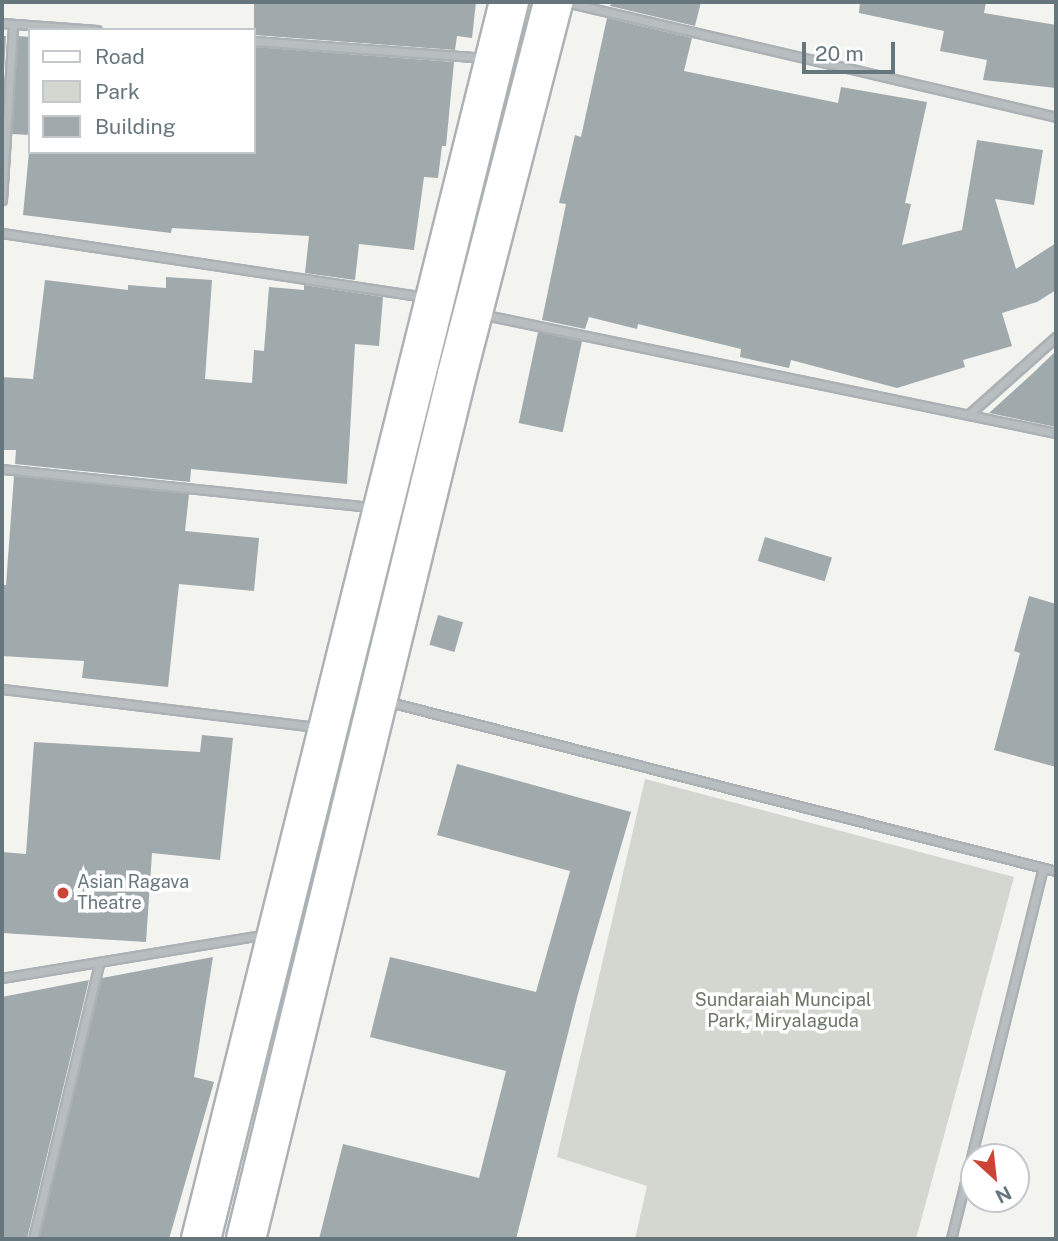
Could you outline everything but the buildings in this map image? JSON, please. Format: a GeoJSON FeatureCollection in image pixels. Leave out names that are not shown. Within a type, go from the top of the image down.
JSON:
{"type":"FeatureCollection","features":[{"type":"Feature","properties":{"kind":"main road"},"geometry":{"type":"LineString","coordinates":[[201,1239],[299,934],[454,306],[495,59],[509,2]]}},
{"type":"Feature","properties":{"kind":"main road"},"geometry":{"type":"LineString","coordinates":[[246,1239],[299,934],[327,728],[358,693],[383,508],[454,306],[553,2]]}},
{"type":"Feature","properties":{"kind":"street"},"geometry":{"type":"LineString","coordinates":[[565,2],[1056,117]]}},
{"type":"Feature","properties":{"kind":"street"},"geometry":{"type":"LineString","coordinates":[[2,23],[69,28]]}},
{"type":"Feature","properties":{"kind":"street"},"geometry":{"type":"LineString","coordinates":[[2,200],[13,24]]}},
{"type":"Feature","properties":{"kind":"street"},"geometry":{"type":"LineString","coordinates":[[256,41],[495,59]]}},
{"type":"Feature","properties":{"kind":"street"},"geometry":{"type":"LineString","coordinates":[[2,233],[454,306],[1056,433]]}},
{"type":"Feature","properties":{"kind":"street"},"geometry":{"type":"LineString","coordinates":[[968,415],[1056,337]]}},
{"type":"Feature","properties":{"kind":"street"},"geometry":{"type":"LineString","coordinates":[[2,469],[383,508]]}},
{"type":"Feature","properties":{"kind":"street"},"geometry":{"type":"LineString","coordinates":[[2,689],[327,728]]}},
{"type":"Feature","properties":{"kind":"street"},"geometry":{"type":"LineString","coordinates":[[358,693],[1056,872]]}},
{"type":"Feature","properties":{"kind":"street"},"geometry":{"type":"LineString","coordinates":[[951,1239],[1043,868]]}},
{"type":"Feature","properties":{"kind":"street"},"geometry":{"type":"LineString","coordinates":[[2,978],[299,934]]}},
{"type":"Feature","properties":{"kind":"street"},"geometry":{"type":"LineString","coordinates":[[33,1239],[99,964]]}},
{"type":"Feature","properties":{"kind":"green space","name":"Sundaraiah Muncipal Park, Miryalaguda"},"geometry":{"type":"Polygon","coordinates":[[[645,779],[1014,877],[916,1239],[635,1239],[647,1186],[557,1157],[645,779]]]}},
{"type":"Feature","properties":{"kind":"place","name":"Asian Ragava Theatre"},"geometry":{"type":"Point","coordinates":[63,893]}}]}
